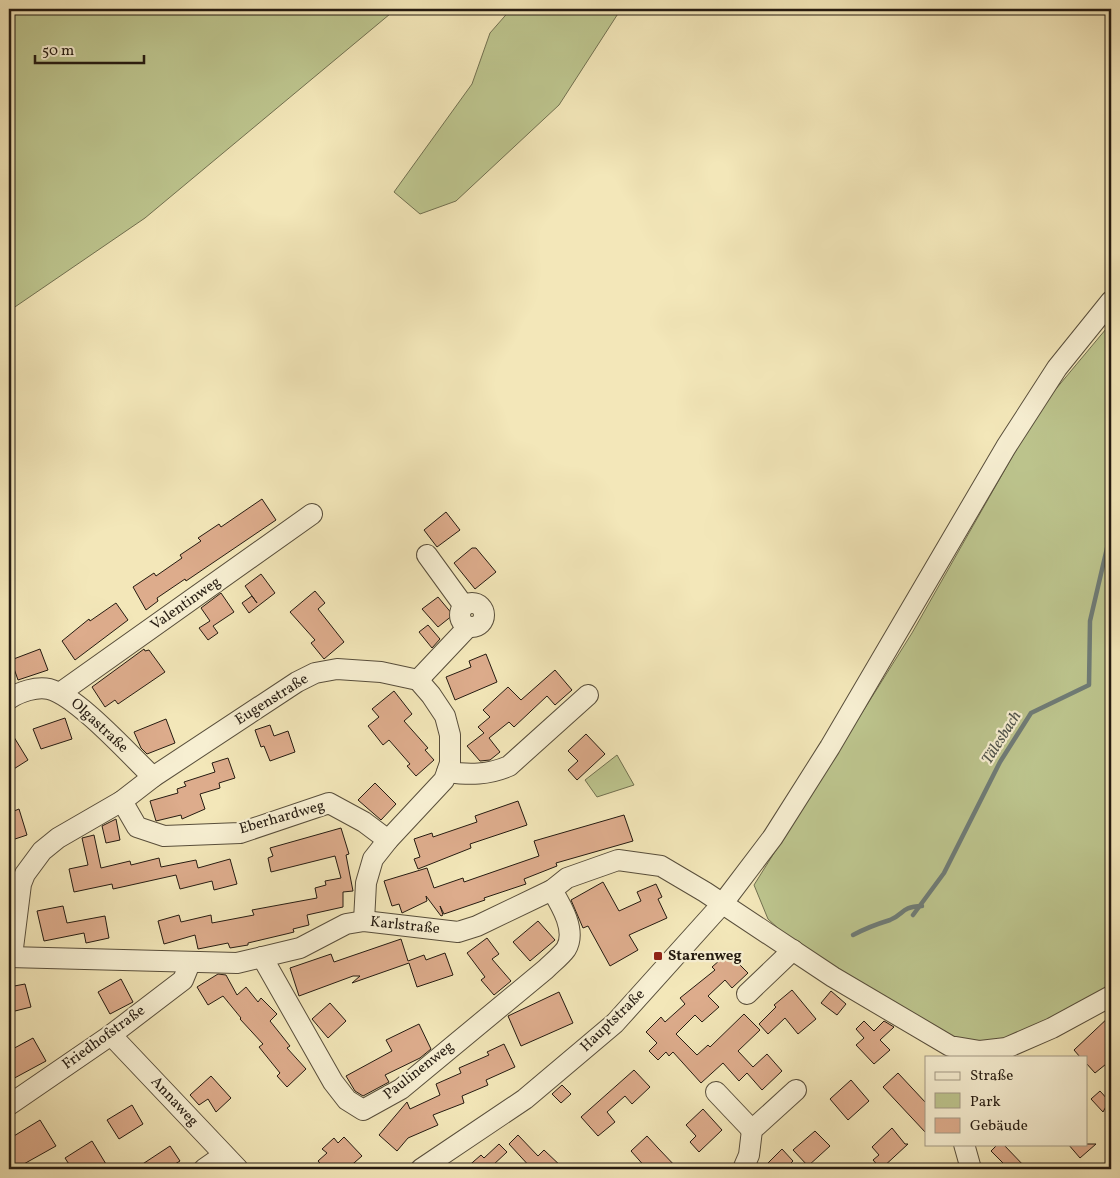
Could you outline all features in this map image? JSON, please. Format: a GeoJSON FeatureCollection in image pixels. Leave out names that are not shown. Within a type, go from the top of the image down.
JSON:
{"type":"FeatureCollection","features":[{"type":"Feature","properties":{"kind":"street","name":"Hauptstraße"},"geometry":{"type":"LineString","coordinates":[[421,1169],[524,1099],[615,1023],[723,903],[773,837],[830,747],[1006,447],[1056,368],[1111,302]]}},
{"type":"Feature","properties":{"kind":"street","name":"Valentinweg"},"geometry":{"type":"LineString","coordinates":[[60,693],[312,514]]}},
{"type":"Feature","properties":{"kind":"street"},"geometry":{"type":"LineString","coordinates":[[364,921],[366,883],[373,859],[388,840],[444,780],[450,764],[450,735],[445,716],[431,694],[418,680],[468,627],[460,618],[464,606],[427,555]]}},
{"type":"Feature","properties":{"kind":"street","name":"Eugenstraße"},"geometry":{"type":"LineString","coordinates":[[10,957],[15,885],[42,852],[58,838],[122,802],[153,778],[297,682],[315,673],[337,669],[381,672],[418,680]]}},
{"type":"Feature","properties":{"kind":"street","name":"Olgastraße"},"geometry":{"type":"LineString","coordinates":[[9,699],[19,692],[47,688],[68,696],[153,778]]}},
{"type":"Feature","properties":{"kind":"street"},"geometry":{"type":"LineString","coordinates":[[447,772],[471,776],[495,772],[510,766],[588,695]]}},
{"type":"Feature","properties":{"kind":"street","name":"Eberhardweg"},"geometry":{"type":"LineString","coordinates":[[122,802],[137,827],[164,836],[240,833],[329,803],[364,822],[388,840]]}},
{"type":"Feature","properties":{"kind":"street","name":"Karlstraße"},"geometry":{"type":"LineString","coordinates":[[10,957],[236,963],[300,948],[346,924],[364,921],[458,932],[477,926],[552,890],[568,878],[618,860],[661,866],[723,903]]}},
{"type":"Feature","properties":{"kind":"street","name":"Paulinenweg"},"geometry":{"type":"LineString","coordinates":[[262,957],[333,1082],[347,1100],[363,1110],[401,1089],[546,969],[567,948],[569,928],[561,906],[552,890]]}},
{"type":"Feature","properties":{"kind":"street"},"geometry":{"type":"LineString","coordinates":[[723,903],[833,977],[950,1046],[980,1051],[1006,1048],[1052,1028],[1111,996]]}},
{"type":"Feature","properties":{"kind":"street"},"geometry":{"type":"LineString","coordinates":[[747,994],[793,950]]}},
{"type":"Feature","properties":{"kind":"street","name":"Friedhofstraße"},"geometry":{"type":"LineString","coordinates":[[9,1105],[111,1035],[184,980],[190,963]]}},
{"type":"Feature","properties":{"kind":"street","name":"Annaweg"},"geometry":{"type":"LineString","coordinates":[[111,1035],[231,1162]]}},
{"type":"Feature","properties":{"kind":"street"},"geometry":{"type":"LineString","coordinates":[[932,1037],[938,1056]]}},
{"type":"Feature","properties":{"kind":"street"},"geometry":{"type":"LineString","coordinates":[[746,1162],[752,1130],[796,1090]]}},
{"type":"Feature","properties":{"kind":"street"},"geometry":{"type":"LineString","coordinates":[[716,1092],[752,1130]]}},
{"type":"Feature","properties":{"kind":"street"},"geometry":{"type":"LineString","coordinates":[[965,1146],[971,1169]]}},
{"type":"Feature","properties":{"kind":"street"},"geometry":{"type":"LineString","coordinates":[[204,1169],[231,1162]]}},
{"type":"Feature","properties":{"kind":"green space"},"geometry":{"type":"Polygon","coordinates":[[[9,9],[396,9],[145,218],[9,311],[9,9]]]}},
{"type":"Feature","properties":{"kind":"green space"},"geometry":{"type":"Polygon","coordinates":[[[511,9],[621,9],[559,105],[456,201],[420,214],[394,192],[472,84],[490,33],[511,9]]]}},
{"type":"Feature","properties":{"kind":"green space"},"geometry":{"type":"Polygon","coordinates":[[[1111,323],[1111,997],[978,1052],[837,982],[768,919],[754,885],[912,633],[1040,408],[1111,323]]]}},
{"type":"Feature","properties":{"kind":"green space"},"geometry":{"type":"Polygon","coordinates":[[[617,755],[634,785],[597,797],[585,780],[617,755]]]}},
{"type":"Feature","properties":{"kind":"building"},"geometry":{"type":"Polygon","coordinates":[[[262,499],[276,520],[186,581],[185,579],[157,598],[158,601],[146,610],[133,587],[154,573],[156,576],[182,558],[180,555],[201,541],[198,538],[219,524],[221,527],[262,499]]]}},
{"type":"Feature","properties":{"kind":"building"},"geometry":{"type":"Polygon","coordinates":[[[446,512],[460,530],[437,547],[424,530],[446,512]]]}},
{"type":"Feature","properties":{"kind":"building"},"geometry":{"type":"Polygon","coordinates":[[[472,548],[476,548],[496,572],[475,589],[454,563],[472,548]]]}},
{"type":"Feature","properties":{"kind":"building"},"geometry":{"type":"Polygon","coordinates":[[[261,574],[275,593],[249,613],[242,603],[252,596],[257,603],[245,586],[261,574]]]}},
{"type":"Feature","properties":{"kind":"building"},"geometry":{"type":"Polygon","coordinates":[[[315,591],[325,603],[318,609],[344,642],[324,659],[311,643],[315,640],[290,612],[315,591]]]}},
{"type":"Feature","properties":{"kind":"building"},"geometry":{"type":"Polygon","coordinates":[[[221,593],[234,612],[213,626],[218,633],[208,640],[199,628],[210,621],[201,608],[221,593]]]}},
{"type":"Feature","properties":{"kind":"building"},"geometry":{"type":"Polygon","coordinates":[[[438,597],[453,615],[438,627],[422,609],[438,597]]]}},
{"type":"Feature","properties":{"kind":"building"},"geometry":{"type":"Polygon","coordinates":[[[116,603],[128,620],[75,660],[62,641],[89,619],[90,621],[116,603]]]}},
{"type":"Feature","properties":{"kind":"building"},"geometry":{"type":"Polygon","coordinates":[[[428,625],[440,639],[432,648],[419,632],[428,625]]]}},
{"type":"Feature","properties":{"kind":"building"},"geometry":{"type":"Polygon","coordinates":[[[40,649],[48,670],[18,680],[11,660],[40,649]]]}},
{"type":"Feature","properties":{"kind":"building"},"geometry":{"type":"Polygon","coordinates":[[[144,649],[145,651],[149,650],[165,672],[118,704],[115,700],[105,707],[92,687],[144,649]]]}},
{"type":"Feature","properties":{"kind":"building"},"geometry":{"type":"Polygon","coordinates":[[[486,654],[497,682],[455,700],[446,677],[471,667],[469,661],[486,654]]]}},
{"type":"Feature","properties":{"kind":"building"},"geometry":{"type":"Polygon","coordinates":[[[555,670],[572,690],[555,705],[547,696],[514,727],[509,722],[489,738],[500,752],[490,760],[480,761],[467,746],[484,733],[478,727],[490,717],[483,710],[508,687],[521,700],[555,670]]]}},
{"type":"Feature","properties":{"kind":"building"},"geometry":{"type":"Polygon","coordinates":[[[394,691],[412,714],[404,721],[428,748],[425,750],[434,760],[416,776],[407,766],[410,764],[389,740],[383,745],[368,726],[379,717],[372,709],[394,691]]]}},
{"type":"Feature","properties":{"kind":"building"},"geometry":{"type":"Polygon","coordinates":[[[65,718],[72,739],[41,749],[33,729],[65,718]]]}},
{"type":"Feature","properties":{"kind":"building"},"geometry":{"type":"Polygon","coordinates":[[[166,719],[175,743],[147,754],[141,748],[134,732],[166,719]]]}},
{"type":"Feature","properties":{"kind":"building"},"geometry":{"type":"Polygon","coordinates":[[[270,725],[274,736],[288,731],[295,752],[270,761],[264,746],[261,747],[255,730],[270,725]]]}},
{"type":"Feature","properties":{"kind":"building"},"geometry":{"type":"Polygon","coordinates":[[[9,729],[28,760],[9,772],[9,729]]]}},
{"type":"Feature","properties":{"kind":"building"},"geometry":{"type":"Polygon","coordinates":[[[586,734],[605,754],[577,780],[568,770],[578,761],[568,751],[586,734]]]}},
{"type":"Feature","properties":{"kind":"building"},"geometry":{"type":"Polygon","coordinates":[[[228,758],[235,778],[219,783],[220,788],[200,794],[205,809],[182,819],[181,815],[156,821],[150,801],[178,793],[177,789],[186,786],[184,782],[215,772],[212,763],[228,758]]]}},
{"type":"Feature","properties":{"kind":"building"},"geometry":{"type":"Polygon","coordinates":[[[375,783],[396,804],[381,820],[358,800],[375,783]]]}},
{"type":"Feature","properties":{"kind":"building"},"geometry":{"type":"Polygon","coordinates":[[[518,801],[527,825],[470,844],[471,848],[418,869],[414,859],[420,857],[414,839],[432,833],[433,837],[477,822],[475,816],[518,801]]]}},
{"type":"Feature","properties":{"kind":"building"},"geometry":{"type":"Polygon","coordinates":[[[19,809],[27,835],[9,841],[9,813],[19,809]]]}},
{"type":"Feature","properties":{"kind":"building"},"geometry":{"type":"Polygon","coordinates":[[[624,815],[633,841],[556,863],[557,866],[524,879],[526,884],[444,914],[440,906],[443,915],[441,916],[426,896],[427,901],[402,913],[399,904],[392,906],[384,881],[427,868],[434,888],[463,878],[464,882],[539,856],[534,841],[624,815]]]}},
{"type":"Feature","properties":{"kind":"building"},"geometry":{"type":"Polygon","coordinates":[[[116,819],[120,840],[106,843],[102,826],[116,819]]]}},
{"type":"Feature","properties":{"kind":"building"},"geometry":{"type":"Polygon","coordinates":[[[341,828],[349,854],[346,855],[353,891],[343,892],[343,907],[307,915],[309,925],[293,929],[294,932],[248,943],[248,945],[230,948],[228,943],[198,949],[195,935],[164,944],[158,921],[179,915],[181,922],[211,915],[212,923],[254,915],[252,910],[317,898],[315,888],[326,885],[325,881],[341,878],[335,856],[271,872],[268,858],[273,856],[270,848],[341,828]]]}},
{"type":"Feature","properties":{"kind":"building"},"geometry":{"type":"Polygon","coordinates":[[[94,835],[101,868],[130,861],[131,865],[159,858],[161,867],[196,860],[198,868],[230,859],[237,884],[214,890],[212,881],[180,889],[176,875],[113,889],[112,884],[74,892],[69,869],[88,865],[82,838],[94,835]]]}},
{"type":"Feature","properties":{"kind":"building"},"geometry":{"type":"Polygon","coordinates":[[[603,882],[619,911],[641,901],[637,892],[656,884],[662,897],[658,899],[667,918],[629,935],[638,950],[610,966],[588,926],[583,928],[571,900],[603,882]]]}},
{"type":"Feature","properties":{"kind":"building"},"geometry":{"type":"Polygon","coordinates":[[[63,906],[67,923],[105,916],[109,938],[86,943],[84,933],[44,941],[37,911],[63,906]]]}},
{"type":"Feature","properties":{"kind":"building"},"geometry":{"type":"Polygon","coordinates":[[[538,921],[555,940],[530,961],[513,942],[538,921]]]}},
{"type":"Feature","properties":{"kind":"building"},"geometry":{"type":"Polygon","coordinates":[[[487,938],[499,954],[492,959],[511,981],[494,995],[481,980],[485,977],[467,953],[487,938]]]}},
{"type":"Feature","properties":{"kind":"building"},"geometry":{"type":"Polygon","coordinates":[[[401,939],[408,961],[424,955],[426,960],[445,953],[453,975],[417,987],[409,963],[352,983],[360,976],[353,976],[299,996],[290,968],[331,954],[334,962],[401,939]]]}},
{"type":"Feature","properties":{"kind":"building"},"geometry":{"type":"Polygon","coordinates":[[[728,953],[748,973],[732,988],[725,980],[708,996],[719,1007],[702,1022],[695,1015],[676,1034],[697,1055],[708,1045],[710,1047],[744,1014],[760,1030],[738,1051],[753,1067],[767,1054],[782,1071],[762,1090],[747,1073],[739,1081],[723,1063],[701,1083],[673,1052],[669,1056],[666,1052],[658,1060],[649,1051],[657,1043],[646,1032],[661,1017],[665,1022],[685,1004],[680,998],[715,970],[712,967],[728,953]]]}},
{"type":"Feature","properties":{"kind":"building"},"geometry":{"type":"Polygon","coordinates":[[[218,974],[226,975],[237,995],[246,987],[258,1002],[261,998],[277,1014],[270,1021],[290,1046],[287,1048],[306,1069],[287,1087],[277,1076],[280,1073],[259,1047],[263,1044],[240,1019],[223,996],[208,1005],[197,987],[218,974]]]}},
{"type":"Feature","properties":{"kind":"building"},"geometry":{"type":"Polygon","coordinates":[[[121,979],[133,1002],[110,1014],[98,992],[121,979]]]}},
{"type":"Feature","properties":{"kind":"building"},"geometry":{"type":"Polygon","coordinates":[[[25,984],[31,1007],[11,1012],[9,987],[25,984]]]}},
{"type":"Feature","properties":{"kind":"building"},"geometry":{"type":"Polygon","coordinates":[[[792,990],[816,1019],[798,1034],[785,1018],[768,1034],[759,1024],[776,1007],[774,1005],[792,990]]]}},
{"type":"Feature","properties":{"kind":"building"},"geometry":{"type":"Polygon","coordinates":[[[831,991],[846,1004],[837,1015],[821,1003],[831,991]]]}},
{"type":"Feature","properties":{"kind":"building"},"geometry":{"type":"Polygon","coordinates":[[[559,992],[573,1023],[521,1046],[508,1016],[559,992]]]}},
{"type":"Feature","properties":{"kind":"building"},"geometry":{"type":"Polygon","coordinates":[[[330,1003],[346,1021],[328,1038],[312,1019],[330,1003]]]}},
{"type":"Feature","properties":{"kind":"building"},"geometry":{"type":"Polygon","coordinates":[[[1111,1015],[1111,1060],[1095,1073],[1088,1065],[1088,1056],[1079,1056],[1074,1050],[1111,1015]]]}},
{"type":"Feature","properties":{"kind":"building"},"geometry":{"type":"Polygon","coordinates":[[[864,1021],[874,1031],[884,1021],[894,1027],[880,1040],[890,1050],[874,1064],[856,1045],[864,1038],[856,1029],[864,1021]]]}},
{"type":"Feature","properties":{"kind":"building"},"geometry":{"type":"Polygon","coordinates":[[[419,1024],[431,1049],[420,1058],[385,1075],[389,1082],[363,1096],[355,1091],[346,1076],[392,1051],[386,1040],[419,1024]]]}},
{"type":"Feature","properties":{"kind":"building"},"geometry":{"type":"Polygon","coordinates":[[[33,1038],[46,1061],[9,1081],[9,1051],[33,1038]]]}},
{"type":"Feature","properties":{"kind":"building"},"geometry":{"type":"Polygon","coordinates":[[[504,1044],[515,1067],[486,1080],[488,1085],[462,1096],[464,1103],[433,1115],[438,1125],[408,1138],[397,1151],[379,1135],[407,1102],[410,1109],[440,1095],[436,1084],[461,1073],[459,1068],[489,1055],[487,1052],[504,1044]]]}},
{"type":"Feature","properties":{"kind":"building"},"geometry":{"type":"Polygon","coordinates":[[[634,1070],[650,1087],[632,1104],[625,1096],[607,1112],[615,1122],[598,1136],[581,1117],[634,1070]]]}},
{"type":"Feature","properties":{"kind":"building"},"geometry":{"type":"Polygon","coordinates":[[[898,1073],[925,1102],[925,1132],[883,1087],[898,1073]]]}},
{"type":"Feature","properties":{"kind":"building"},"geometry":{"type":"Polygon","coordinates":[[[211,1076],[231,1098],[216,1112],[208,1099],[199,1105],[190,1095],[211,1076]]]}},
{"type":"Feature","properties":{"kind":"building"},"geometry":{"type":"Polygon","coordinates":[[[851,1080],[869,1101],[848,1120],[830,1099],[851,1080]]]}},
{"type":"Feature","properties":{"kind":"building"},"geometry":{"type":"Polygon","coordinates":[[[562,1085],[571,1094],[561,1103],[552,1094],[562,1085]]]}},
{"type":"Feature","properties":{"kind":"building"},"geometry":{"type":"Polygon","coordinates":[[[1100,1091],[1109,1101],[1103,1112],[1091,1099],[1100,1091]]]}},
{"type":"Feature","properties":{"kind":"building"},"geometry":{"type":"Polygon","coordinates":[[[132,1105],[143,1124],[119,1139],[107,1120],[132,1105]]]}},
{"type":"Feature","properties":{"kind":"building"},"geometry":{"type":"Polygon","coordinates":[[[703,1109],[722,1130],[699,1152],[690,1142],[696,1136],[686,1125],[703,1109]]]}},
{"type":"Feature","properties":{"kind":"building"},"geometry":{"type":"Polygon","coordinates":[[[40,1120],[56,1146],[22,1165],[24,1169],[9,1169],[9,1139],[40,1120]]]}},
{"type":"Feature","properties":{"kind":"building"},"geometry":{"type":"Polygon","coordinates":[[[892,1128],[905,1144],[908,1144],[881,1169],[873,1160],[879,1155],[872,1147],[892,1128]]]}},
{"type":"Feature","properties":{"kind":"building"},"geometry":{"type":"Polygon","coordinates":[[[815,1131],[830,1146],[808,1166],[793,1150],[815,1131]]]}},
{"type":"Feature","properties":{"kind":"building"},"geometry":{"type":"Polygon","coordinates":[[[518,1135],[538,1156],[544,1150],[564,1169],[532,1169],[509,1144],[518,1135]]]}},
{"type":"Feature","properties":{"kind":"building"},"geometry":{"type":"Polygon","coordinates":[[[647,1136],[678,1169],[647,1169],[631,1151],[647,1136]]]}},
{"type":"Feature","properties":{"kind":"building"},"geometry":{"type":"Polygon","coordinates":[[[344,1137],[362,1156],[347,1169],[325,1169],[318,1161],[327,1153],[322,1149],[334,1138],[338,1143],[344,1137]]]}},
{"type":"Feature","properties":{"kind":"building"},"geometry":{"type":"Polygon","coordinates":[[[92,1141],[109,1169],[72,1169],[65,1158],[92,1141]]]}},
{"type":"Feature","properties":{"kind":"building"},"geometry":{"type":"Polygon","coordinates":[[[499,1144],[507,1152],[492,1166],[494,1169],[465,1169],[481,1155],[484,1158],[499,1144]]]}},
{"type":"Feature","properties":{"kind":"building"},"geometry":{"type":"Polygon","coordinates":[[[1096,1144],[1080,1158],[1070,1146],[1096,1144]]]}},
{"type":"Feature","properties":{"kind":"building"},"geometry":{"type":"Polygon","coordinates":[[[170,1146],[180,1161],[167,1169],[135,1169],[170,1146]]]}},
{"type":"Feature","properties":{"kind":"building"},"geometry":{"type":"Polygon","coordinates":[[[996,1146],[1005,1146],[1027,1169],[1009,1169],[991,1151],[996,1146]]]}},
{"type":"Feature","properties":{"kind":"building"},"geometry":{"type":"Polygon","coordinates":[[[782,1149],[793,1161],[785,1169],[762,1169],[782,1149]]]}},
{"type":"Feature","properties":{"kind":"waterway","name":"Tälesbach"},"geometry":{"type":"LineString","coordinates":[[913,915],[944,873],[1000,762],[1031,713],[1089,685],[1090,621],[1111,531]]}},
{"type":"Feature","properties":{"kind":"waterway"},"geometry":{"type":"LineString","coordinates":[[853,935],[895,918],[906,909],[922,906]]}},
{"type":"Feature","properties":{"kind":"place","name":"Starenweg"},"geometry":{"type":"Point","coordinates":[658,956]}}]}
